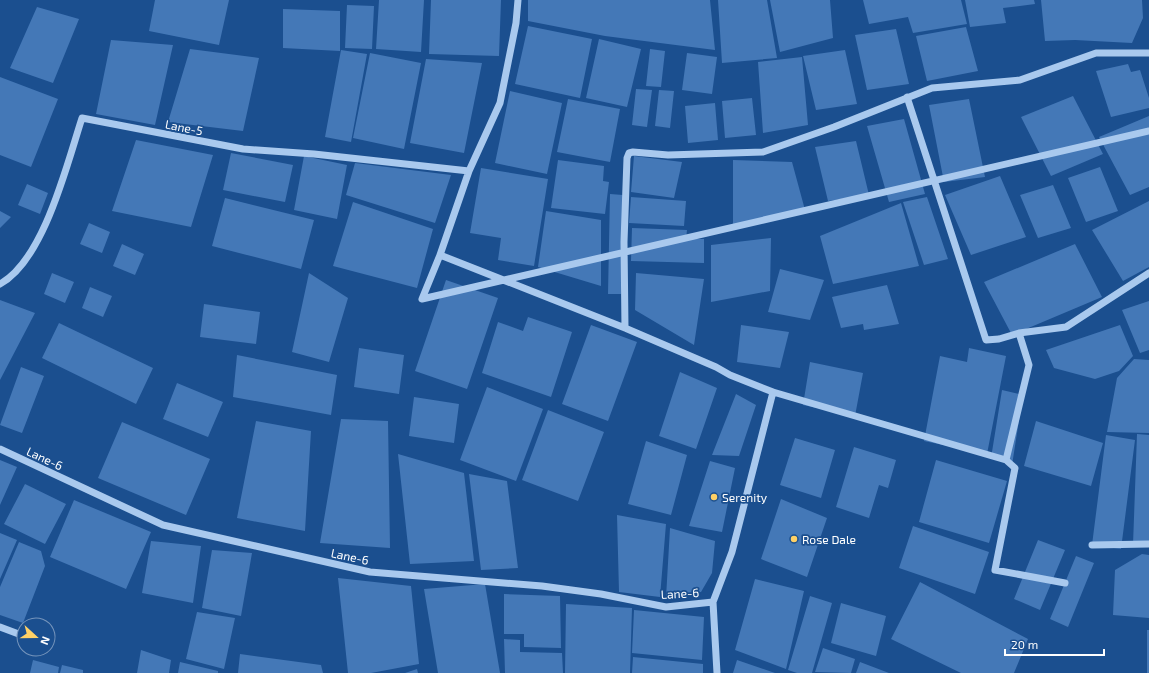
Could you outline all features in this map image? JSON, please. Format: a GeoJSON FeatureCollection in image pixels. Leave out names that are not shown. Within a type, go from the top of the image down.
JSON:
{"type":"FeatureCollection","features":[{"type":"Feature","properties":{"kind":"street"},"geometry":{"type":"LineString","coordinates":[[518,0],[516,24],[500,103],[469,171],[440,255],[422,299],[1149,131]]}},
{"type":"Feature","properties":{"kind":"street"},"geometry":{"type":"LineString","coordinates":[[625,328],[624,242],[627,158],[629,153],[633,152],[668,155],[763,152],[834,127],[932,88],[1020,80],[1096,53],[1149,53]]}},
{"type":"Feature","properties":{"kind":"street"},"geometry":{"type":"LineString","coordinates":[[908,97],[986,340],[999,339],[1019,333],[1066,327],[1149,273]]}},
{"type":"Feature","properties":{"kind":"street","name":"Lane-5"},"geometry":{"type":"LineString","coordinates":[[0,284],[9,279],[35,247],[55,202],[82,118],[243,149],[314,154],[469,171]]}},
{"type":"Feature","properties":{"kind":"street"},"geometry":{"type":"LineString","coordinates":[[440,255],[625,328],[716,367],[730,375],[773,392],[1006,460],[1016,468],[995,570],[1065,583]]}},
{"type":"Feature","properties":{"kind":"street"},"geometry":{"type":"LineString","coordinates":[[1006,460],[1029,365],[1019,333]]}},
{"type":"Feature","properties":{"kind":"street"},"geometry":{"type":"LineString","coordinates":[[717,673],[713,602],[732,552],[773,392]]}},
{"type":"Feature","properties":{"kind":"street","name":"Lane-6"},"geometry":{"type":"LineString","coordinates":[[0,449],[163,525],[370,572],[542,586],[601,594],[666,607],[713,602]]}},
{"type":"Feature","properties":{"kind":"street"},"geometry":{"type":"LineString","coordinates":[[1092,545],[1149,544]]}},
{"type":"Feature","properties":{"kind":"street"},"geometry":{"type":"LineString","coordinates":[[0,627],[16,633]]}},
{"type":"Feature","properties":{"kind":"building"},"geometry":{"type":"Polygon","coordinates":[[[155,0],[229,0],[219,45],[149,31],[155,0]]]}},
{"type":"Feature","properties":{"kind":"building"},"geometry":{"type":"Polygon","coordinates":[[[379,0],[424,0],[421,52],[376,49],[379,0]]]}},
{"type":"Feature","properties":{"kind":"building"},"geometry":{"type":"Polygon","coordinates":[[[431,0],[501,0],[499,56],[429,54],[431,0]]]}},
{"type":"Feature","properties":{"kind":"building"},"geometry":{"type":"Polygon","coordinates":[[[528,0],[710,0],[715,50],[605,36],[528,21],[528,0]]]}},
{"type":"Feature","properties":{"kind":"building"},"geometry":{"type":"Polygon","coordinates":[[[718,0],[767,0],[777,58],[722,63],[718,0]]]}},
{"type":"Feature","properties":{"kind":"building"},"geometry":{"type":"Polygon","coordinates":[[[770,0],[830,0],[833,38],[780,52],[770,0]]]}},
{"type":"Feature","properties":{"kind":"building"},"geometry":{"type":"Polygon","coordinates":[[[863,0],[961,0],[967,24],[913,33],[908,17],[869,24],[863,0]]]}},
{"type":"Feature","properties":{"kind":"building"},"geometry":{"type":"Polygon","coordinates":[[[965,0],[1034,0],[1035,4],[1003,8],[1006,23],[970,27],[965,0]]]}},
{"type":"Feature","properties":{"kind":"building"},"geometry":{"type":"Polygon","coordinates":[[[1041,0],[1142,0],[1143,18],[1132,43],[1075,40],[1045,41],[1041,0]]]}},
{"type":"Feature","properties":{"kind":"building"},"geometry":{"type":"Polygon","coordinates":[[[347,5],[374,6],[372,49],[345,48],[347,5]]]}},
{"type":"Feature","properties":{"kind":"building"},"geometry":{"type":"Polygon","coordinates":[[[37,7],[79,19],[53,83],[10,68],[37,7]]]}},
{"type":"Feature","properties":{"kind":"building"},"geometry":{"type":"Polygon","coordinates":[[[283,9],[340,11],[340,51],[283,48],[283,9]]]}},
{"type":"Feature","properties":{"kind":"building"},"geometry":{"type":"Polygon","coordinates":[[[528,26],[592,39],[580,98],[515,84],[528,26]]]}},
{"type":"Feature","properties":{"kind":"building"},"geometry":{"type":"Polygon","coordinates":[[[966,27],[978,71],[927,81],[916,36],[966,27]]]}},
{"type":"Feature","properties":{"kind":"building"},"geometry":{"type":"Polygon","coordinates":[[[896,29],[909,84],[867,90],[855,35],[896,29]]]}},
{"type":"Feature","properties":{"kind":"building"},"geometry":{"type":"Polygon","coordinates":[[[599,39],[641,49],[627,107],[586,98],[599,39]]]}},
{"type":"Feature","properties":{"kind":"building"},"geometry":{"type":"Polygon","coordinates":[[[111,40],[173,45],[155,125],[96,114],[111,40]]]}},
{"type":"Feature","properties":{"kind":"building"},"geometry":{"type":"Polygon","coordinates":[[[190,49],[259,58],[243,131],[168,122],[190,49]]]}},
{"type":"Feature","properties":{"kind":"building"},"geometry":{"type":"Polygon","coordinates":[[[650,49],[665,51],[661,87],[646,86],[650,49]]]}},
{"type":"Feature","properties":{"kind":"building"},"geometry":{"type":"Polygon","coordinates":[[[341,50],[367,54],[351,142],[325,137],[341,50]]]}},
{"type":"Feature","properties":{"kind":"building"},"geometry":{"type":"Polygon","coordinates":[[[845,50],[857,104],[816,110],[803,56],[845,50]]]}},
{"type":"Feature","properties":{"kind":"building"},"geometry":{"type":"Polygon","coordinates":[[[370,53],[421,63],[404,149],[353,138],[370,53]]]}},
{"type":"Feature","properties":{"kind":"building"},"geometry":{"type":"Polygon","coordinates":[[[687,53],[717,57],[712,94],[682,90],[687,53]]]}},
{"type":"Feature","properties":{"kind":"building"},"geometry":{"type":"Polygon","coordinates":[[[802,57],[808,125],[763,133],[758,62],[802,57]]]}},
{"type":"Feature","properties":{"kind":"building"},"geometry":{"type":"Polygon","coordinates":[[[426,59],[482,63],[464,153],[410,143],[426,59]]]}},
{"type":"Feature","properties":{"kind":"building"},"geometry":{"type":"Polygon","coordinates":[[[1128,64],[1131,72],[1140,70],[1149,98],[1149,108],[1111,117],[1096,71],[1128,64]]]}},
{"type":"Feature","properties":{"kind":"building"},"geometry":{"type":"Polygon","coordinates":[[[0,77],[58,99],[31,167],[0,155],[0,77]]]}},
{"type":"Feature","properties":{"kind":"building"},"geometry":{"type":"Polygon","coordinates":[[[636,89],[652,90],[647,127],[632,125],[636,89]]]}},
{"type":"Feature","properties":{"kind":"building"},"geometry":{"type":"Polygon","coordinates":[[[659,90],[674,91],[670,128],[655,126],[659,90]]]}},
{"type":"Feature","properties":{"kind":"building"},"geometry":{"type":"Polygon","coordinates":[[[510,91],[562,103],[547,174],[495,163],[510,91]]]}},
{"type":"Feature","properties":{"kind":"building"},"geometry":{"type":"Polygon","coordinates":[[[1073,96],[1103,154],[1051,176],[1021,117],[1073,96]]]}},
{"type":"Feature","properties":{"kind":"building"},"geometry":{"type":"Polygon","coordinates":[[[752,98],[756,135],[725,138],[722,101],[752,98]]]}},
{"type":"Feature","properties":{"kind":"building"},"geometry":{"type":"Polygon","coordinates":[[[568,99],[620,109],[610,162],[557,152],[568,99]]]}},
{"type":"Feature","properties":{"kind":"building"},"geometry":{"type":"Polygon","coordinates":[[[969,99],[985,177],[944,182],[929,105],[969,99]]]}},
{"type":"Feature","properties":{"kind":"building"},"geometry":{"type":"Polygon","coordinates":[[[715,103],[718,140],[688,143],[685,106],[715,103]]]}},
{"type":"Feature","properties":{"kind":"building"},"geometry":{"type":"Polygon","coordinates":[[[1149,116],[1149,187],[1130,195],[1099,137],[1149,116]]]}},
{"type":"Feature","properties":{"kind":"building"},"geometry":{"type":"Polygon","coordinates":[[[904,119],[925,194],[889,202],[867,126],[904,119]]]}},
{"type":"Feature","properties":{"kind":"building"},"geometry":{"type":"Polygon","coordinates":[[[136,140],[213,155],[191,227],[112,211],[136,140]]]}},
{"type":"Feature","properties":{"kind":"building"},"geometry":{"type":"Polygon","coordinates":[[[856,141],[869,195],[828,201],[815,147],[856,141]]]}},
{"type":"Feature","properties":{"kind":"building"},"geometry":{"type":"Polygon","coordinates":[[[231,153],[293,165],[285,202],[223,190],[231,153]]]}},
{"type":"Feature","properties":{"kind":"building"},"geometry":{"type":"Polygon","coordinates":[[[304,156],[347,165],[337,219],[294,210],[304,156]]]}},
{"type":"Feature","properties":{"kind":"building"},"geometry":{"type":"Polygon","coordinates":[[[634,156],[682,162],[674,198],[631,192],[634,156]]]}},
{"type":"Feature","properties":{"kind":"building"},"geometry":{"type":"Polygon","coordinates":[[[558,160],[604,166],[603,181],[609,182],[605,214],[551,208],[558,160]]]}},
{"type":"Feature","properties":{"kind":"building"},"geometry":{"type":"Polygon","coordinates":[[[733,160],[792,162],[805,210],[733,228],[733,160]]]}},
{"type":"Feature","properties":{"kind":"building"},"geometry":{"type":"Polygon","coordinates":[[[355,163],[451,175],[435,223],[346,195],[355,163]]]}},
{"type":"Feature","properties":{"kind":"building"},"geometry":{"type":"Polygon","coordinates":[[[1100,167],[1118,211],[1086,222],[1068,178],[1100,167]]]}},
{"type":"Feature","properties":{"kind":"building"},"geometry":{"type":"Polygon","coordinates":[[[481,168],[548,179],[534,266],[498,260],[501,238],[470,233],[481,168]]]}},
{"type":"Feature","properties":{"kind":"building"},"geometry":{"type":"Polygon","coordinates":[[[1000,176],[1026,237],[971,255],[945,195],[1000,176]]]}},
{"type":"Feature","properties":{"kind":"building"},"geometry":{"type":"Polygon","coordinates":[[[27,184],[48,193],[40,214],[18,205],[27,184]]]}},
{"type":"Feature","properties":{"kind":"building"},"geometry":{"type":"Polygon","coordinates":[[[1053,185],[1071,228],[1038,238],[1020,195],[1053,185]]]}},
{"type":"Feature","properties":{"kind":"building"},"geometry":{"type":"Polygon","coordinates":[[[610,194],[623,195],[621,294],[608,294],[610,194]]]}},
{"type":"Feature","properties":{"kind":"building"},"geometry":{"type":"Polygon","coordinates":[[[631,197],[686,201],[684,226],[629,223],[631,197]]]}},
{"type":"Feature","properties":{"kind":"building"},"geometry":{"type":"Polygon","coordinates":[[[927,197],[948,259],[924,265],[903,202],[927,197]]]}},
{"type":"Feature","properties":{"kind":"building"},"geometry":{"type":"Polygon","coordinates":[[[225,198],[314,220],[301,269],[212,246],[225,198]]]}},
{"type":"Feature","properties":{"kind":"building"},"geometry":{"type":"Polygon","coordinates":[[[1149,201],[1149,267],[1123,281],[1092,230],[1149,201]]]}},
{"type":"Feature","properties":{"kind":"building"},"geometry":{"type":"Polygon","coordinates":[[[353,202],[433,229],[417,288],[333,266],[353,202]]]}},
{"type":"Feature","properties":{"kind":"building"},"geometry":{"type":"Polygon","coordinates":[[[901,203],[919,266],[833,284],[820,236],[901,203]]]}},
{"type":"Feature","properties":{"kind":"building"},"geometry":{"type":"Polygon","coordinates":[[[0,211],[11,217],[0,228],[0,211]]]}},
{"type":"Feature","properties":{"kind":"building"},"geometry":{"type":"Polygon","coordinates":[[[546,211],[601,220],[601,286],[538,267],[546,211]]]}},
{"type":"Feature","properties":{"kind":"building"},"geometry":{"type":"Polygon","coordinates":[[[89,223],[110,232],[102,253],[80,244],[89,223]]]}},
{"type":"Feature","properties":{"kind":"building"},"geometry":{"type":"Polygon","coordinates":[[[632,228],[687,230],[686,239],[704,239],[704,263],[631,261],[632,228]]]}},
{"type":"Feature","properties":{"kind":"building"},"geometry":{"type":"Polygon","coordinates":[[[771,238],[770,291],[711,302],[711,245],[771,238]]]}},
{"type":"Feature","properties":{"kind":"building"},"geometry":{"type":"Polygon","coordinates":[[[122,244],[144,254],[135,275],[113,266],[122,244]]]}},
{"type":"Feature","properties":{"kind":"building"},"geometry":{"type":"Polygon","coordinates":[[[1075,244],[1102,297],[1012,335],[984,282],[1075,244]]]}},
{"type":"Feature","properties":{"kind":"building"},"geometry":{"type":"Polygon","coordinates":[[[780,269],[824,280],[810,320],[768,312],[780,269]]]}},
{"type":"Feature","properties":{"kind":"building"},"geometry":{"type":"Polygon","coordinates":[[[52,273],[74,282],[65,303],[44,294],[52,273]]]}},
{"type":"Feature","properties":{"kind":"building"},"geometry":{"type":"Polygon","coordinates":[[[309,273],[348,298],[329,362],[292,352],[309,273]]]}},
{"type":"Feature","properties":{"kind":"building"},"geometry":{"type":"Polygon","coordinates":[[[636,273],[704,279],[694,345],[635,310],[636,273]]]}},
{"type":"Feature","properties":{"kind":"building"},"geometry":{"type":"Polygon","coordinates":[[[446,280],[498,298],[467,389],[415,371],[446,280]]]}},
{"type":"Feature","properties":{"kind":"building"},"geometry":{"type":"Polygon","coordinates":[[[887,285],[899,324],[864,330],[863,324],[841,328],[832,297],[887,285]]]}},
{"type":"Feature","properties":{"kind":"building"},"geometry":{"type":"Polygon","coordinates":[[[90,287],[112,296],[103,317],[82,308],[90,287]]]}},
{"type":"Feature","properties":{"kind":"building"},"geometry":{"type":"Polygon","coordinates":[[[0,300],[35,313],[0,380],[0,300]]]}},
{"type":"Feature","properties":{"kind":"building"},"geometry":{"type":"Polygon","coordinates":[[[1149,301],[1149,350],[1140,353],[1122,310],[1149,301]]]}},
{"type":"Feature","properties":{"kind":"building"},"geometry":{"type":"Polygon","coordinates":[[[204,304],[260,312],[256,344],[200,337],[204,304]]]}},
{"type":"Feature","properties":{"kind":"building"},"geometry":{"type":"Polygon","coordinates":[[[528,317],[572,332],[551,397],[482,373],[498,322],[523,331],[528,317]]]}},
{"type":"Feature","properties":{"kind":"building"},"geometry":{"type":"Polygon","coordinates":[[[59,323],[153,368],[136,404],[42,358],[59,323]]]}},
{"type":"Feature","properties":{"kind":"building"},"geometry":{"type":"Polygon","coordinates":[[[591,325],[637,342],[608,421],[562,404],[591,325]]]}},
{"type":"Feature","properties":{"kind":"building"},"geometry":{"type":"Polygon","coordinates":[[[741,325],[789,332],[780,368],[737,362],[741,325]]]}},
{"type":"Feature","properties":{"kind":"building"},"geometry":{"type":"Polygon","coordinates":[[[1120,325],[1133,356],[1119,371],[1095,379],[1054,368],[1046,350],[1120,325]]]}},
{"type":"Feature","properties":{"kind":"building"},"geometry":{"type":"Polygon","coordinates":[[[359,348],[404,355],[399,394],[354,387],[359,348]]]}},
{"type":"Feature","properties":{"kind":"building"},"geometry":{"type":"Polygon","coordinates":[[[969,348],[1006,356],[987,454],[924,441],[940,356],[967,362],[969,348]]]}},
{"type":"Feature","properties":{"kind":"building"},"geometry":{"type":"Polygon","coordinates":[[[237,355],[337,375],[331,415],[233,397],[237,355]]]}},
{"type":"Feature","properties":{"kind":"building"},"geometry":{"type":"Polygon","coordinates":[[[1134,359],[1149,360],[1149,433],[1107,432],[1117,378],[1134,359]]]}},
{"type":"Feature","properties":{"kind":"building"},"geometry":{"type":"Polygon","coordinates":[[[810,362],[863,373],[855,416],[803,405],[810,362]]]}},
{"type":"Feature","properties":{"kind":"building"},"geometry":{"type":"Polygon","coordinates":[[[21,367],[44,376],[22,433],[0,425],[21,367]]]}},
{"type":"Feature","properties":{"kind":"building"},"geometry":{"type":"Polygon","coordinates":[[[680,372],[717,388],[696,449],[659,436],[680,372]]]}},
{"type":"Feature","properties":{"kind":"building"},"geometry":{"type":"Polygon","coordinates":[[[177,383],[223,402],[208,437],[163,419],[177,383]]]}},
{"type":"Feature","properties":{"kind":"building"},"geometry":{"type":"Polygon","coordinates":[[[487,387],[543,409],[516,481],[460,460],[487,387]]]}},
{"type":"Feature","properties":{"kind":"building"},"geometry":{"type":"Polygon","coordinates":[[[1002,390],[1023,395],[1012,465],[991,458],[1002,390]]]}},
{"type":"Feature","properties":{"kind":"building"},"geometry":{"type":"Polygon","coordinates":[[[736,394],[756,405],[739,456],[712,455],[736,394]]]}},
{"type":"Feature","properties":{"kind":"building"},"geometry":{"type":"Polygon","coordinates":[[[414,397],[459,404],[454,443],[409,436],[414,397]]]}},
{"type":"Feature","properties":{"kind":"building"},"geometry":{"type":"Polygon","coordinates":[[[548,410],[604,432],[578,501],[522,480],[548,410]]]}},
{"type":"Feature","properties":{"kind":"building"},"geometry":{"type":"Polygon","coordinates":[[[341,419],[388,421],[390,548],[320,543],[341,419]]]}},
{"type":"Feature","properties":{"kind":"building"},"geometry":{"type":"Polygon","coordinates":[[[256,421],[311,431],[305,531],[237,518],[256,421]]]}},
{"type":"Feature","properties":{"kind":"building"},"geometry":{"type":"Polygon","coordinates":[[[1036,421],[1103,443],[1091,486],[1024,466],[1036,421]]]}},
{"type":"Feature","properties":{"kind":"building"},"geometry":{"type":"Polygon","coordinates":[[[122,422],[210,459],[186,515],[98,478],[122,422]]]}},
{"type":"Feature","properties":{"kind":"building"},"geometry":{"type":"Polygon","coordinates":[[[1137,434],[1149,435],[1149,546],[1133,545],[1137,434]]]}},
{"type":"Feature","properties":{"kind":"building"},"geometry":{"type":"Polygon","coordinates":[[[1106,435],[1135,440],[1121,549],[1092,545],[1106,435]]]}},
{"type":"Feature","properties":{"kind":"building"},"geometry":{"type":"Polygon","coordinates":[[[795,438],[835,450],[821,498],[780,485],[795,438]]]}},
{"type":"Feature","properties":{"kind":"building"},"geometry":{"type":"Polygon","coordinates":[[[646,441],[687,455],[671,515],[628,504],[646,441]]]}},
{"type":"Feature","properties":{"kind":"building"},"geometry":{"type":"Polygon","coordinates":[[[854,447],[896,460],[888,488],[879,485],[869,518],[836,507],[854,447]]]}},
{"type":"Feature","properties":{"kind":"building"},"geometry":{"type":"Polygon","coordinates":[[[398,454],[464,473],[474,561],[410,564],[398,454]]]}},
{"type":"Feature","properties":{"kind":"building"},"geometry":{"type":"Polygon","coordinates":[[[0,460],[17,467],[0,505],[0,460]]]}},
{"type":"Feature","properties":{"kind":"building"},"geometry":{"type":"Polygon","coordinates":[[[936,460],[1007,481],[989,543],[919,522],[936,460]]]}},
{"type":"Feature","properties":{"kind":"building","name":"Serenity"},"geometry":{"type":"Polygon","coordinates":[[[710,461],[735,468],[722,532],[689,526],[710,461]]]}},
{"type":"Feature","properties":{"kind":"building"},"geometry":{"type":"Polygon","coordinates":[[[469,474],[507,481],[518,568],[481,570],[469,474]]]}},
{"type":"Feature","properties":{"kind":"building"},"geometry":{"type":"Polygon","coordinates":[[[25,484],[66,504],[45,544],[4,524],[25,484]]]}},
{"type":"Feature","properties":{"kind":"building","name":"Rose Dale"},"geometry":{"type":"Polygon","coordinates":[[[781,499],[827,518],[807,577],[761,559],[781,499]]]}},
{"type":"Feature","properties":{"kind":"building"},"geometry":{"type":"Polygon","coordinates":[[[74,500],[151,532],[126,589],[50,557],[74,500]]]}},
{"type":"Feature","properties":{"kind":"building"},"geometry":{"type":"Polygon","coordinates":[[[617,515],[666,524],[660,597],[619,592],[617,515]]]}},
{"type":"Feature","properties":{"kind":"building"},"geometry":{"type":"Polygon","coordinates":[[[913,526],[989,552],[975,594],[899,568],[913,526]]]}},
{"type":"Feature","properties":{"kind":"building"},"geometry":{"type":"Polygon","coordinates":[[[670,528],[715,541],[712,573],[701,592],[666,598],[670,528]]]}},
{"type":"Feature","properties":{"kind":"building"},"geometry":{"type":"Polygon","coordinates":[[[0,533],[17,540],[0,579],[0,533]]]}},
{"type":"Feature","properties":{"kind":"building"},"geometry":{"type":"Polygon","coordinates":[[[1038,540],[1065,550],[1040,610],[1014,599],[1038,540]]]}},
{"type":"Feature","properties":{"kind":"building"},"geometry":{"type":"Polygon","coordinates":[[[151,541],[201,546],[193,603],[142,593],[151,541]]]}},
{"type":"Feature","properties":{"kind":"building"},"geometry":{"type":"Polygon","coordinates":[[[19,542],[41,551],[45,566],[25,617],[16,617],[16,621],[0,615],[0,587],[19,542]]]}},
{"type":"Feature","properties":{"kind":"building"},"geometry":{"type":"Polygon","coordinates":[[[212,550],[252,553],[241,616],[202,608],[212,550]]]}},
{"type":"Feature","properties":{"kind":"building"},"geometry":{"type":"Polygon","coordinates":[[[1142,554],[1149,555],[1149,618],[1113,615],[1115,570],[1142,554]]]}},
{"type":"Feature","properties":{"kind":"building"},"geometry":{"type":"Polygon","coordinates":[[[1076,556],[1094,563],[1068,627],[1050,619],[1076,556]]]}},
{"type":"Feature","properties":{"kind":"building"},"geometry":{"type":"Polygon","coordinates":[[[338,578],[411,586],[419,664],[371,673],[348,673],[338,578]]]}},
{"type":"Feature","properties":{"kind":"building"},"geometry":{"type":"Polygon","coordinates":[[[755,579],[804,591],[786,669],[735,650],[755,579]]]}},
{"type":"Feature","properties":{"kind":"building"},"geometry":{"type":"Polygon","coordinates":[[[920,582],[1028,639],[1014,673],[961,673],[891,639],[920,582]]]}},
{"type":"Feature","properties":{"kind":"building"},"geometry":{"type":"Polygon","coordinates":[[[485,584],[500,673],[438,673],[424,589],[485,584]]]}},
{"type":"Feature","properties":{"kind":"building"},"geometry":{"type":"Polygon","coordinates":[[[504,594],[560,596],[561,648],[524,647],[524,634],[504,634],[504,594]]]}},
{"type":"Feature","properties":{"kind":"building"},"geometry":{"type":"Polygon","coordinates":[[[810,596],[832,603],[812,673],[797,673],[788,670],[810,596]]]}},
{"type":"Feature","properties":{"kind":"building"},"geometry":{"type":"Polygon","coordinates":[[[841,603],[886,616],[876,656],[831,643],[841,603]]]}},
{"type":"Feature","properties":{"kind":"building"},"geometry":{"type":"Polygon","coordinates":[[[566,604],[632,608],[630,673],[565,673],[566,604]]]}},
{"type":"Feature","properties":{"kind":"building"},"geometry":{"type":"Polygon","coordinates":[[[634,610],[704,617],[702,660],[632,653],[634,610]]]}},
{"type":"Feature","properties":{"kind":"building"},"geometry":{"type":"Polygon","coordinates":[[[197,612],[235,618],[224,669],[186,659],[197,612]]]}},
{"type":"Feature","properties":{"kind":"building"},"geometry":{"type":"Polygon","coordinates":[[[1147,630],[1149,630],[1149,673],[1147,673],[1147,630]]]}},
{"type":"Feature","properties":{"kind":"building"},"geometry":{"type":"Polygon","coordinates":[[[504,639],[520,640],[520,652],[562,653],[563,673],[505,673],[504,639]]]}},
{"type":"Feature","properties":{"kind":"building"},"geometry":{"type":"Polygon","coordinates":[[[823,648],[855,659],[851,673],[815,672],[823,648]]]}},
{"type":"Feature","properties":{"kind":"building"},"geometry":{"type":"Polygon","coordinates":[[[141,650],[171,660],[169,673],[137,673],[141,650]]]}},
{"type":"Feature","properties":{"kind":"building"},"geometry":{"type":"Polygon","coordinates":[[[240,654],[321,665],[323,673],[238,673],[240,654]]]}},
{"type":"Feature","properties":{"kind":"building"},"geometry":{"type":"Polygon","coordinates":[[[633,657],[703,664],[703,673],[632,673],[633,657]]]}},
{"type":"Feature","properties":{"kind":"building"},"geometry":{"type":"Polygon","coordinates":[[[33,660],[59,667],[58,673],[30,673],[33,660]]]}},
{"type":"Feature","properties":{"kind":"building"},"geometry":{"type":"Polygon","coordinates":[[[737,660],[775,673],[733,673],[737,660]]]}},
{"type":"Feature","properties":{"kind":"building"},"geometry":{"type":"Polygon","coordinates":[[[180,662],[218,671],[218,673],[178,673],[180,662]]]}},
{"type":"Feature","properties":{"kind":"building"},"geometry":{"type":"Polygon","coordinates":[[[860,662],[889,673],[856,673],[860,662]]]}},
{"type":"Feature","properties":{"kind":"building"},"geometry":{"type":"Polygon","coordinates":[[[62,665],[83,670],[83,673],[60,673],[62,665]]]}},
{"type":"Feature","properties":{"kind":"building"},"geometry":{"type":"Polygon","coordinates":[[[417,669],[418,673],[405,673],[417,669]]]}},
{"type":"Feature","properties":{"kind":"place","name":"Serenity"},"geometry":{"type":"Point","coordinates":[714,497]}},
{"type":"Feature","properties":{"kind":"place","name":"Rose Dale"},"geometry":{"type":"Point","coordinates":[794,539]}}]}
